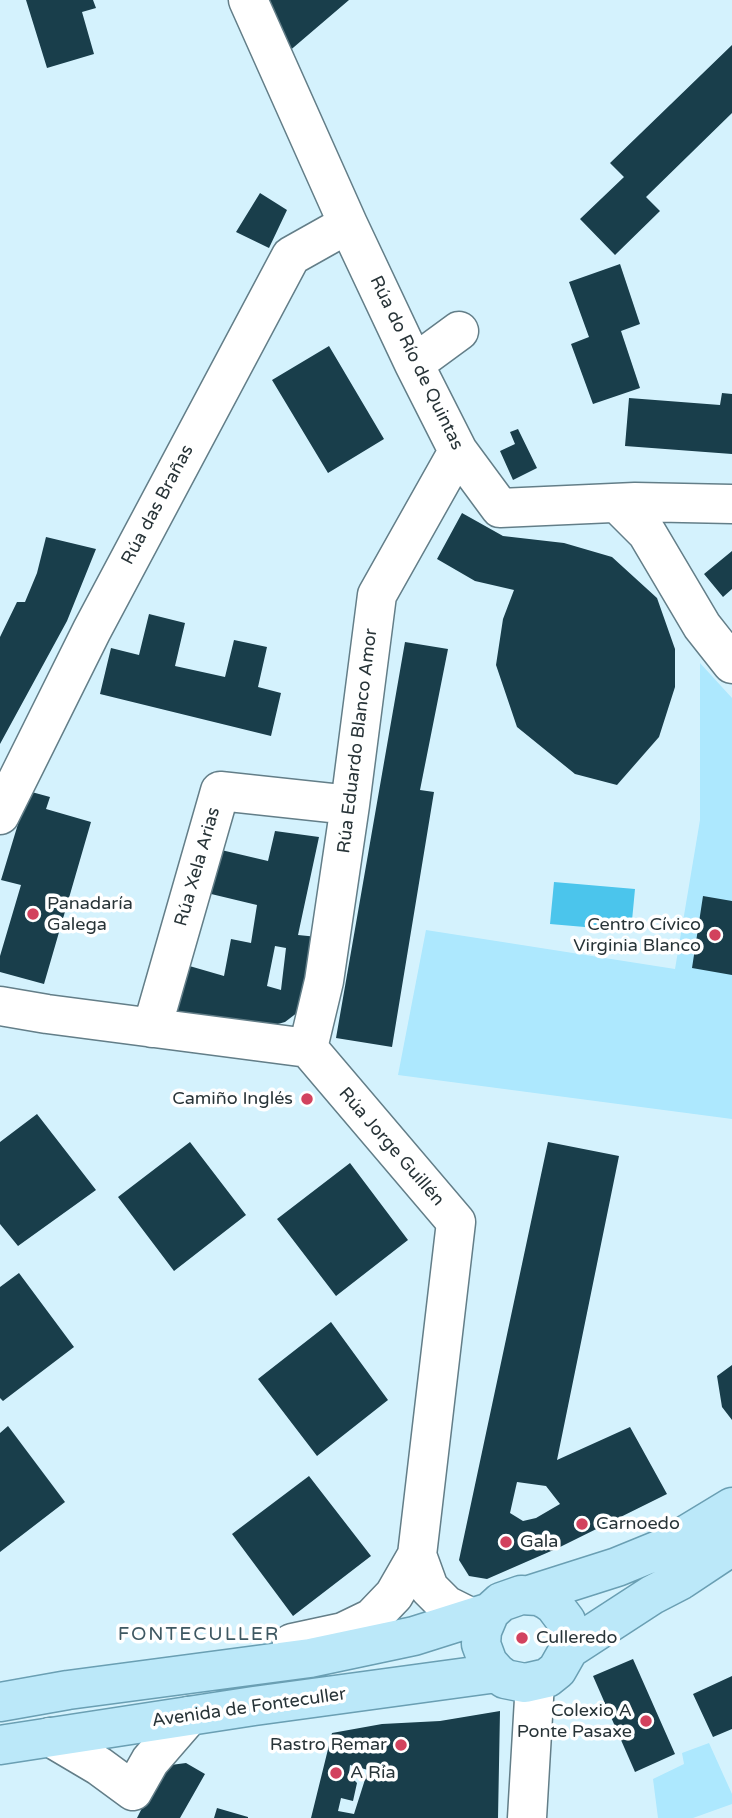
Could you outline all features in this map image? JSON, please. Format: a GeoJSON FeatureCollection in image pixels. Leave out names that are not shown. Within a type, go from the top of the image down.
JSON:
{"type":"FeatureCollection","features":[{"type":"Feature","properties":{"kind":"main road"},"geometry":{"type":"LineString","coordinates":[[0,1702],[310,1658],[414,1636],[481,1615],[507,1599],[529,1595],[617,1567],[666,1547],[732,1507]]}},
{"type":"Feature","properties":{"kind":"main road"},"geometry":{"type":"LineString","coordinates":[[481,1615],[481,1644],[488,1663],[497,1673],[515,1682],[535,1682],[547,1678],[557,1670],[569,1649],[732,1546]]}},
{"type":"Feature","properties":{"kind":"main road"},"geometry":{"type":"LineString","coordinates":[[529,1595],[547,1600],[561,1612],[569,1630],[569,1649]]}},
{"type":"Feature","properties":{"kind":"main road","name":"Avenida de Fonteculler"},"geometry":{"type":"LineString","coordinates":[[0,1745],[497,1673]]}},
{"type":"Feature","properties":{"kind":"street","name":"Rúa do Río de Quintas"},"geometry":{"type":"LineString","coordinates":[[248,0],[414,365],[458,451],[500,508],[617,503],[732,504]]}},
{"type":"Feature","properties":{"kind":"street","name":"Rúa das Brañas"},"geometry":{"type":"LineString","coordinates":[[0,815],[92,630],[291,256],[348,224]]}},
{"type":"Feature","properties":{"kind":"street"},"geometry":{"type":"LineString","coordinates":[[414,365],[459,331]]}},
{"type":"Feature","properties":{"kind":"street","name":"Rúa Eduardo Blanco Amor"},"geometry":{"type":"LineString","coordinates":[[308,1048],[324,982],[377,595],[458,451]]}},
{"type":"Feature","properties":{"kind":"street"},"geometry":{"type":"LineString","coordinates":[[617,503],[647,533],[702,626],[732,664]]}},
{"type":"Feature","properties":{"kind":"street","name":"Rúa Xela Arias"},"geometry":{"type":"LineString","coordinates":[[152,1028],[220,791],[350,805]]}},
{"type":"Feature","properties":{"kind":"street"},"geometry":{"type":"LineString","coordinates":[[0,1006],[308,1048]]}},
{"type":"Feature","properties":{"kind":"street"},"geometry":{"type":"LineString","coordinates":[[0,1033],[47,1014]]}},
{"type":"Feature","properties":{"kind":"street","name":"Rúa Jorge Guillén"},"geometry":{"type":"LineString","coordinates":[[153,1679],[235,1652],[343,1632],[372,1618],[394,1595],[417,1555],[456,1222],[308,1048]]}},
{"type":"Feature","properties":{"kind":"street","name":"Rúa Jorge Guillén"},"geometry":{"type":"LineString","coordinates":[[417,1555],[429,1588],[446,1605],[481,1615]]}},
{"type":"Feature","properties":{"kind":"street"},"geometry":{"type":"LineString","coordinates":[[527,1818],[535,1682]]}},
{"type":"Feature","properties":{"kind":"street"},"geometry":{"type":"LineString","coordinates":[[50,1737],[99,1766],[126,1805],[150,1761],[190,1716]]}},
{"type":"Feature","properties":{"kind":"shaded area"},"geometry":{"type":"Polygon","coordinates":[[[700,663],[732,698],[732,1119],[398,1075],[426,930],[675,969],[700,820],[700,663]]]}},
{"type":"Feature","properties":{"kind":"shaded area"},"geometry":{"type":"Polygon","coordinates":[[[709,1743],[732,1794],[732,1804],[693,1818],[658,1818],[653,1779],[684,1764],[682,1753],[709,1743]]]}},
{"type":"Feature","properties":{"kind":"water"},"geometry":{"type":"Polygon","coordinates":[[[554,882],[635,889],[631,931],[550,924],[554,882]]]}},
{"type":"Feature","properties":{"kind":"building"},"geometry":{"type":"Polygon","coordinates":[[[26,0],[93,0],[96,8],[82,12],[94,54],[47,68],[26,0]]]}},
{"type":"Feature","properties":{"kind":"building"},"geometry":{"type":"Polygon","coordinates":[[[261,0],[349,0],[287,53],[261,0]]]}},
{"type":"Feature","properties":{"kind":"building"},"geometry":{"type":"Polygon","coordinates":[[[732,45],[732,113],[646,197],[660,211],[615,255],[580,219],[624,177],[610,163],[732,45]]]}},
{"type":"Feature","properties":{"kind":"building"},"geometry":{"type":"Polygon","coordinates":[[[260,193],[287,210],[269,248],[236,232],[260,193]]]}},
{"type":"Feature","properties":{"kind":"building"},"geometry":{"type":"Polygon","coordinates":[[[620,264],[640,324],[621,331],[640,388],[593,404],[571,344],[589,337],[569,282],[620,264]]]}},
{"type":"Feature","properties":{"kind":"building"},"geometry":{"type":"Polygon","coordinates":[[[329,346],[384,439],[328,473],[272,380],[329,346]]]}},
{"type":"Feature","properties":{"kind":"building"},"geometry":{"type":"Polygon","coordinates":[[[722,393],[732,394],[732,454],[625,446],[629,398],[720,405],[722,393]]]}},
{"type":"Feature","properties":{"kind":"building"},"geometry":{"type":"Polygon","coordinates":[[[518,429],[537,468],[513,480],[500,451],[515,444],[510,432],[518,429]]]}},
{"type":"Feature","properties":{"kind":"building"},"geometry":{"type":"Polygon","coordinates":[[[462,513],[503,536],[564,543],[612,557],[657,598],[675,649],[675,687],[659,737],[617,785],[575,774],[517,727],[496,665],[503,619],[514,590],[475,581],[437,559],[462,513]]]}},
{"type":"Feature","properties":{"kind":"building"},"geometry":{"type":"Polygon","coordinates":[[[46,537],[96,549],[67,621],[0,744],[0,637],[17,602],[25,602],[37,573],[46,537]]]}},
{"type":"Feature","properties":{"kind":"building"},"geometry":{"type":"Polygon","coordinates":[[[732,551],[732,589],[723,597],[704,574],[732,551]]]}},
{"type":"Feature","properties":{"kind":"building"},"geometry":{"type":"Polygon","coordinates":[[[149,614],[185,623],[175,666],[225,677],[234,640],[267,647],[258,687],[281,693],[271,736],[100,694],[111,648],[139,655],[149,614]]]}},
{"type":"Feature","properties":{"kind":"building"},"geometry":{"type":"Polygon","coordinates":[[[405,642],[448,649],[420,790],[434,792],[392,1047],[336,1038],[405,642]]]}},
{"type":"Feature","properties":{"kind":"building"},"geometry":{"type":"Polygon","coordinates":[[[28,791],[50,797],[46,809],[91,822],[44,984],[0,972],[0,956],[21,885],[1,880],[28,791]]]}},
{"type":"Feature","properties":{"kind":"building"},"geometry":{"type":"Polygon","coordinates":[[[275,831],[319,837],[298,935],[318,937],[306,1006],[285,1022],[242,1034],[176,1019],[186,965],[224,976],[231,939],[251,943],[257,905],[207,893],[217,849],[268,861],[275,831]],[[275,946],[267,986],[281,990],[286,948],[275,946]]]}},
{"type":"Feature","properties":{"kind":"building","name":"Centro Cívico Virginia Blanco"},"geometry":{"type":"Polygon","coordinates":[[[703,896],[732,901],[732,975],[692,968],[703,896]]]}},
{"type":"Feature","properties":{"kind":"building"},"geometry":{"type":"Polygon","coordinates":[[[37,1114],[96,1190],[18,1246],[0,1224],[0,1142],[37,1114]]]}},
{"type":"Feature","properties":{"kind":"building"},"geometry":{"type":"Polygon","coordinates":[[[190,1142],[246,1215],[174,1271],[118,1197],[190,1142]]]}},
{"type":"Feature","properties":{"kind":"building"},"geometry":{"type":"Polygon","coordinates":[[[548,1142],[619,1156],[557,1460],[630,1427],[667,1494],[558,1548],[487,1579],[469,1576],[459,1560],[548,1142]],[[517,1482],[510,1513],[523,1521],[536,1518],[560,1504],[546,1486],[517,1482]]]}},
{"type":"Feature","properties":{"kind":"building"},"geometry":{"type":"Polygon","coordinates":[[[350,1163],[408,1240],[336,1296],[277,1219],[350,1163]]]}},
{"type":"Feature","properties":{"kind":"building"},"geometry":{"type":"Polygon","coordinates":[[[19,1273],[74,1347],[3,1401],[0,1398],[0,1287],[19,1273]]]}},
{"type":"Feature","properties":{"kind":"building"},"geometry":{"type":"Polygon","coordinates":[[[331,1322],[388,1400],[317,1456],[258,1379],[331,1322]]]}},
{"type":"Feature","properties":{"kind":"building"},"geometry":{"type":"Polygon","coordinates":[[[732,1365],[732,1420],[722,1407],[717,1376],[732,1365]]]}},
{"type":"Feature","properties":{"kind":"building"},"geometry":{"type":"Polygon","coordinates":[[[8,1426],[65,1502],[0,1552],[0,1433],[8,1426]]]}},
{"type":"Feature","properties":{"kind":"building"},"geometry":{"type":"Polygon","coordinates":[[[309,1476],[371,1556],[293,1616],[232,1534],[309,1476]]]}},
{"type":"Feature","properties":{"kind":"building"},"geometry":{"type":"Polygon","coordinates":[[[633,1659],[675,1754],[635,1772],[593,1676],[633,1659]]]}},
{"type":"Feature","properties":{"kind":"building"},"geometry":{"type":"Polygon","coordinates":[[[732,1676],[732,1729],[713,1737],[693,1694],[732,1676]]]}},
{"type":"Feature","properties":{"kind":"building"},"geometry":{"type":"Polygon","coordinates":[[[500,1711],[498,1818],[311,1818],[332,1733],[382,1724],[440,1721],[500,1711]],[[350,1765],[349,1775],[357,1783],[353,1801],[341,1798],[338,1811],[354,1814],[368,1770],[350,1765]]]}},
{"type":"Feature","properties":{"kind":"building"},"geometry":{"type":"Polygon","coordinates":[[[186,1763],[205,1774],[180,1818],[137,1818],[163,1766],[186,1763]]]}},
{"type":"Feature","properties":{"kind":"building"},"geometry":{"type":"Polygon","coordinates":[[[217,1808],[248,1817],[248,1818],[214,1818],[217,1808]]]}},
{"type":"Feature","properties":{"kind":"place","name":"Panadaría Galega"},"geometry":{"type":"Point","coordinates":[33,914]}},
{"type":"Feature","properties":{"kind":"place","name":"Centro Cívico Virginia Blanco"},"geometry":{"type":"Point","coordinates":[715,935]}},
{"type":"Feature","properties":{"kind":"place","name":"Camiño Inglés"},"geometry":{"type":"Point","coordinates":[307,1099]}},
{"type":"Feature","properties":{"kind":"place","name":"Carnoedo"},"geometry":{"type":"Point","coordinates":[582,1524]}},
{"type":"Feature","properties":{"kind":"place","name":"Gala"},"geometry":{"type":"Point","coordinates":[506,1542]}},
{"type":"Feature","properties":{"kind":"place","name":"Culleredo"},"geometry":{"type":"Point","coordinates":[522,1638]}},
{"type":"Feature","properties":{"kind":"place","name":"Colexio A Ponte Pasaxe"},"geometry":{"type":"Point","coordinates":[646,1721]}},
{"type":"Feature","properties":{"kind":"place","name":"Rastro Remar"},"geometry":{"type":"Point","coordinates":[401,1745]}},
{"type":"Feature","properties":{"kind":"place","name":"A Ría"},"geometry":{"type":"Point","coordinates":[336,1773]}},
{"type":"Feature","properties":{"kind":"district","name":"FONTECULLER"},"geometry":{"type":"Point","coordinates":[199,1635]}}]}
